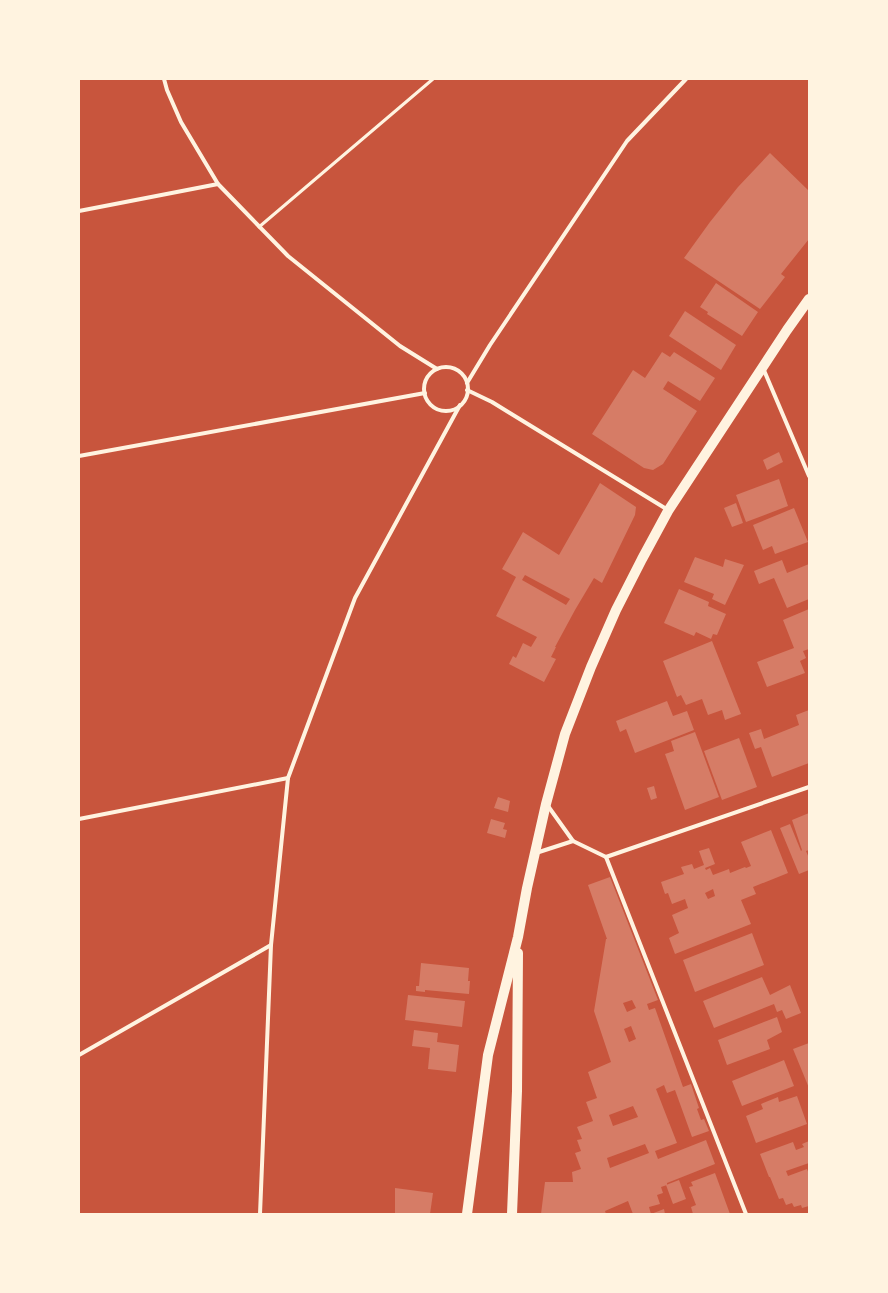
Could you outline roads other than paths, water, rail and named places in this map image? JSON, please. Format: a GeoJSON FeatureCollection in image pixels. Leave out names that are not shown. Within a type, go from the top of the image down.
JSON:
{"type":"FeatureCollection","features":[{"type":"Feature","properties":{"kind":"main road"},"geometry":{"type":"LineString","coordinates":[[467,1214],[488,1056],[518,937],[527,888],[546,804],[565,734],[591,667],[616,610],[668,511],[809,299]]}},
{"type":"Feature","properties":{"kind":"main road"},"geometry":{"type":"LineString","coordinates":[[512,1214],[517,1091],[518,937]]}},
{"type":"Feature","properties":{"kind":"street"},"geometry":{"type":"LineString","coordinates":[[164,79],[167,90],[181,122],[218,184],[288,256],[400,346],[437,370]]}},
{"type":"Feature","properties":{"kind":"street"},"geometry":{"type":"LineString","coordinates":[[467,383],[490,345],[627,140],[686,79]]}},
{"type":"Feature","properties":{"kind":"street"},"geometry":{"type":"LineString","coordinates":[[79,211],[218,184]]}},
{"type":"Feature","properties":{"kind":"street"},"geometry":{"type":"LineString","coordinates":[[260,1214],[271,945],[288,778],[356,598],[460,405],[466,397],[468,390],[467,383],[457,370],[449,367],[440,368],[433,371],[427,378],[424,386],[425,396],[430,404],[438,409],[447,411],[460,405]]}},
{"type":"Feature","properties":{"kind":"street"},"geometry":{"type":"LineString","coordinates":[[763,367],[809,476]]}},
{"type":"Feature","properties":{"kind":"street"},"geometry":{"type":"LineString","coordinates":[[468,390],[492,402],[668,511]]}},
{"type":"Feature","properties":{"kind":"street"},"geometry":{"type":"LineString","coordinates":[[79,456],[425,393]]}},
{"type":"Feature","properties":{"kind":"street"},"geometry":{"type":"LineString","coordinates":[[79,819],[288,778]]}},
{"type":"Feature","properties":{"kind":"street"},"geometry":{"type":"LineString","coordinates":[[606,857],[809,787]]}},
{"type":"Feature","properties":{"kind":"street"},"geometry":{"type":"LineString","coordinates":[[546,804],[573,841],[606,857],[746,1214]]}},
{"type":"Feature","properties":{"kind":"street"},"geometry":{"type":"LineString","coordinates":[[535,853],[573,841]]}},
{"type":"Feature","properties":{"kind":"street"},"geometry":{"type":"LineString","coordinates":[[79,1055],[271,945]]}},
{"type":"Feature","properties":{"kind":"lane"},"geometry":{"type":"LineString","coordinates":[[260,227],[434,79]]}}]}
